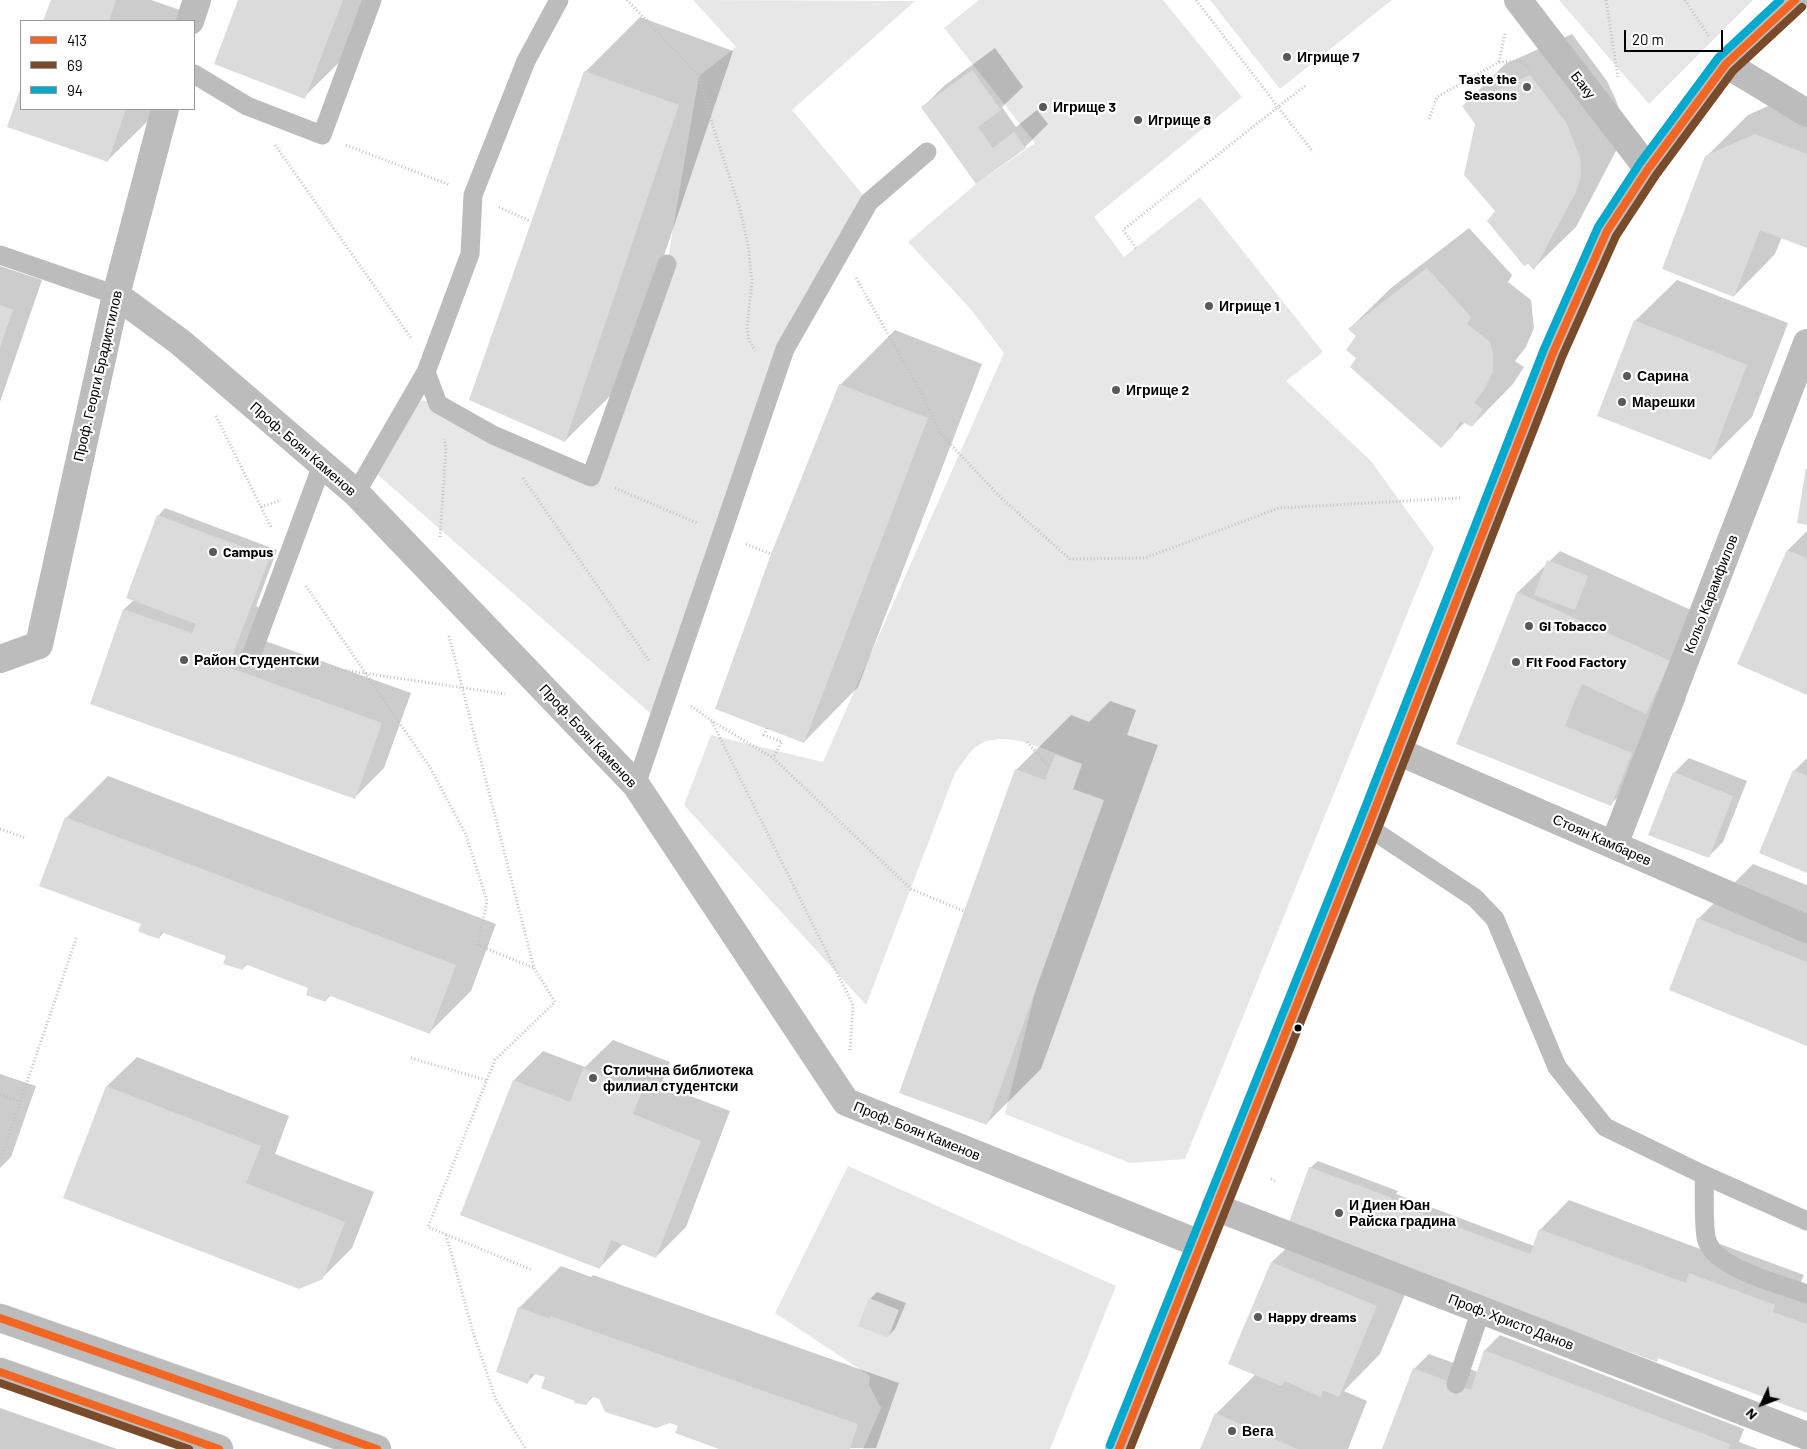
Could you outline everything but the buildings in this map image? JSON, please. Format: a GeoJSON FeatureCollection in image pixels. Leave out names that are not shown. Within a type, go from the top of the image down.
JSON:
{"type":"FeatureCollection","features":[{"type":"Feature","properties":{"kind":"street"},"geometry":{"type":"LineString","coordinates":[[190,20],[197,0]]}},
{"type":"Feature","properties":{"kind":"street"},"geometry":{"type":"LineString","coordinates":[[1119,1449],[1214,1207],[1368,826],[1553,353],[1608,231],[1648,169],[1726,64],[1795,0]]}},
{"type":"Feature","properties":{"kind":"street","name":"Баку"},"geometry":{"type":"LineString","coordinates":[[1523,7],[1648,169]]}},
{"type":"Feature","properties":{"kind":"street"},"geometry":{"type":"LineString","coordinates":[[1726,64],[1807,113]]}},
{"type":"Feature","properties":{"kind":"street","name":"Проф. Георги Брадистилов"},"geometry":{"type":"LineString","coordinates":[[0,659],[39,645],[116,296],[165,110]]}},
{"type":"Feature","properties":{"kind":"street","name":"Проф. Боян Каменов"},"geometry":{"type":"LineString","coordinates":[[116,296],[180,342],[356,493],[636,784],[846,1102],[1200,1244]]}},
{"type":"Feature","properties":{"kind":"street","name":"Кольо Карамфилов"},"geometry":{"type":"LineString","coordinates":[[1614,845],[1807,343]]}},
{"type":"Feature","properties":{"kind":"street","name":"Стоян Камбарев"},"geometry":{"type":"LineString","coordinates":[[1397,751],[1807,929]]}},
{"type":"Feature","properties":{"kind":"street","name":"Проф. Христо Данов"},"geometry":{"type":"LineString","coordinates":[[1214,1207],[1807,1436]]}},
{"type":"Feature","properties":{"kind":"street"},"geometry":{"type":"LineString","coordinates":[[0,1318],[377,1449]]}},
{"type":"Feature","properties":{"kind":"street"},"geometry":{"type":"LineString","coordinates":[[0,1372],[219,1449]]}},
{"type":"Feature","properties":{"kind":"lane"},"geometry":{"type":"LineString","coordinates":[[195,75],[247,106],[322,135],[372,0]]}},
{"type":"Feature","properties":{"kind":"lane"},"geometry":{"type":"LineString","coordinates":[[356,493],[426,372],[470,254],[473,194],[526,61],[559,0]]}},
{"type":"Feature","properties":{"kind":"lane"},"geometry":{"type":"LineString","coordinates":[[636,784],[786,349],[869,202],[927,152]]}},
{"type":"Feature","properties":{"kind":"lane","name":"Проф. Боян Каменов"},"geometry":{"type":"LineString","coordinates":[[0,255],[116,296]]}},
{"type":"Feature","properties":{"kind":"lane"},"geometry":{"type":"LineString","coordinates":[[426,372],[438,404],[493,435],[591,477],[667,264]]}},
{"type":"Feature","properties":{"kind":"lane"},"geometry":{"type":"LineString","coordinates":[[251,656],[322,465]]}},
{"type":"Feature","properties":{"kind":"lane"},"geometry":{"type":"LineString","coordinates":[[1368,826],[1475,898],[1496,919],[1557,1067],[1605,1127],[1704,1175],[1807,1221]]}},
{"type":"Feature","properties":{"kind":"lane"},"geometry":{"type":"LineString","coordinates":[[1704,1175],[1706,1239],[1715,1254],[1732,1266],[1807,1294]]}},
{"type":"Feature","properties":{"kind":"lane"},"geometry":{"type":"LineString","coordinates":[[1456,1384],[1481,1310]]}},
{"type":"Feature","properties":{"kind":"path"},"geometry":{"type":"LineString","coordinates":[[627,0],[699,76],[710,120],[740,210],[748,245],[752,282],[747,327],[749,340],[763,362],[778,370],[774,382]]}},
{"type":"Feature","properties":{"kind":"path"},"geometry":{"type":"LineString","coordinates":[[1196,0],[1313,152]]}},
{"type":"Feature","properties":{"kind":"path"},"geometry":{"type":"LineString","coordinates":[[1685,0],[1726,64]]}},
{"type":"Feature","properties":{"kind":"path"},"geometry":{"type":"LineString","coordinates":[[1499,62],[1505,32],[1523,7]]}},
{"type":"Feature","properties":{"kind":"path"},"geometry":{"type":"LineString","coordinates":[[1429,119],[1437,97],[1499,62],[1523,61],[1535,77]]}},
{"type":"Feature","properties":{"kind":"path"},"geometry":{"type":"LineString","coordinates":[[1136,248],[1123,230],[1305,86]]}},
{"type":"Feature","properties":{"kind":"path"},"geometry":{"type":"LineString","coordinates":[[247,106],[409,335],[426,372]]}},
{"type":"Feature","properties":{"kind":"path"},"geometry":{"type":"LineString","coordinates":[[322,135],[473,194],[530,221]]}},
{"type":"Feature","properties":{"kind":"path"},"geometry":{"type":"LineString","coordinates":[[842,252],[921,392],[940,433],[1000,497],[1070,559],[1145,558],[1279,508],[1460,498]]}},
{"type":"Feature","properties":{"kind":"path"},"geometry":{"type":"LineString","coordinates":[[438,404],[446,449],[438,577]]}},
{"type":"Feature","properties":{"kind":"path"},"geometry":{"type":"LineString","coordinates":[[214,411],[287,558],[431,769],[466,835],[487,901],[478,945],[534,968]]}},
{"type":"Feature","properties":{"kind":"path"},"geometry":{"type":"LineString","coordinates":[[522,476],[669,689],[712,721],[773,758],[911,889],[964,911]]}},
{"type":"Feature","properties":{"kind":"path"},"geometry":{"type":"LineString","coordinates":[[591,477],[722,534]]}},
{"type":"Feature","properties":{"kind":"path"},"geometry":{"type":"LineString","coordinates":[[447,630],[464,687],[534,968],[555,1002],[495,1060],[428,1227],[532,1270]]}},
{"type":"Feature","properties":{"kind":"path"},"geometry":{"type":"LineString","coordinates":[[251,656],[364,671],[510,695]]}},
{"type":"Feature","properties":{"kind":"path"},"geometry":{"type":"LineString","coordinates":[[712,721],[853,1005],[849,1053]]}},
{"type":"Feature","properties":{"kind":"path"},"geometry":{"type":"LineString","coordinates":[[766,728],[764,735],[782,742],[773,758]]}},
{"type":"Feature","properties":{"kind":"path"},"geometry":{"type":"LineString","coordinates":[[1026,742],[1050,768]]}},
{"type":"Feature","properties":{"kind":"path"},"geometry":{"type":"LineString","coordinates":[[0,830],[26,838]]}},
{"type":"Feature","properties":{"kind":"path"},"geometry":{"type":"LineString","coordinates":[[0,1160],[77,936]]}},
{"type":"Feature","properties":{"kind":"path"},"geometry":{"type":"LineString","coordinates":[[411,1058],[486,1080]]}},
{"type":"Feature","properties":{"kind":"path"},"geometry":{"type":"LineString","coordinates":[[0,1094],[20,1102]]}},
{"type":"Feature","properties":{"kind":"path"},"geometry":{"type":"LineString","coordinates":[[1271,1178],[1276,1182]]}},
{"type":"Feature","properties":{"kind":"path"},"geometry":{"type":"LineString","coordinates":[[446,1234],[473,1332],[496,1400],[526,1449]]}},
{"type":"Feature","properties":{"kind":"shaded area"},"geometry":{"type":"Polygon","coordinates":[[[693,0],[915,1],[792,110],[869,202],[785,349],[658,720],[370,468],[411,398],[438,404],[591,477],[667,264],[699,76],[736,47],[693,0]]]}},
{"type":"Feature","properties":{"kind":"shaded area"},"geometry":{"type":"Polygon","coordinates":[[[979,0],[1163,0],[1242,97],[1094,217],[1124,257],[1200,197],[1323,352],[1286,381],[1371,461],[1434,548],[1185,1159],[1130,1163],[1005,1114],[1037,985],[1073,789],[1082,764],[1016,740],[1002,739],[989,741],[971,751],[955,773],[866,1005],[684,805],[711,735],[823,762],[1004,353],[969,307],[908,242],[976,184],[1035,143],[944,28],[979,0]]]}},
{"type":"Feature","properties":{"kind":"shaded area","name":"Игрище 7"},"geometry":{"type":"Polygon","coordinates":[[[1210,0],[1392,0],[1280,89],[1210,0]]]}},
{"type":"Feature","properties":{"kind":"shaded area"},"geometry":{"type":"Polygon","coordinates":[[[1559,0],[1753,0],[1649,104],[1559,0]]]}},
{"type":"Feature","properties":{"kind":"shaded area"},"geometry":{"type":"Polygon","coordinates":[[[848,1166],[1116,1286],[1050,1449],[863,1449],[881,1408],[869,1385],[870,1376],[775,1313],[848,1166]]]}},
{"type":"Feature","properties":{"kind":"transit line","name":"94"},"geometry":{"type":"LineString","coordinates":[[1110,1445],[1359,823],[1544,349],[1598,227],[1640,163],[1718,58],[1780,0]]}},
{"type":"Feature","properties":{"kind":"transit line","name":"413"},"geometry":{"type":"LineString","coordinates":[[1119,1449],[1368,827],[1553,353],[1607,231],[1648,169],[1726,64],[1795,0]]}},
{"type":"Feature","properties":{"kind":"transit line","name":"69"},"geometry":{"type":"LineString","coordinates":[[1130,1449],[1377,831],[1562,357],[1616,236],[1656,175],[1733,71],[1802,7]]}},
{"type":"Feature","properties":{"kind":"transit line","name":"413"},"geometry":{"type":"LineString","coordinates":[[0,1318],[377,1449]]}},
{"type":"Feature","properties":{"kind":"transit line","name":"413"},"geometry":{"type":"LineString","coordinates":[[0,1372],[219,1449]]}},
{"type":"Feature","properties":{"kind":"transit line","name":"69"},"geometry":{"type":"LineString","coordinates":[[0,1383],[189,1449]]}},
{"type":"Feature","properties":{"kind":"place","name":"Игрище 7"},"geometry":{"type":"Point","coordinates":[1287,57]}},
{"type":"Feature","properties":{"kind":"place","name":"Taste the Seasons"},"geometry":{"type":"Point","coordinates":[1527,87]}},
{"type":"Feature","properties":{"kind":"place","name":"Игрище 3"},"geometry":{"type":"Point","coordinates":[1043,107]}},
{"type":"Feature","properties":{"kind":"place","name":"Игрище 8"},"geometry":{"type":"Point","coordinates":[1138,120]}},
{"type":"Feature","properties":{"kind":"place","name":"Игрище 1"},"geometry":{"type":"Point","coordinates":[1209,306]}},
{"type":"Feature","properties":{"kind":"place","name":"Сарина"},"geometry":{"type":"Point","coordinates":[1627,376]}},
{"type":"Feature","properties":{"kind":"place","name":"Игрище 2"},"geometry":{"type":"Point","coordinates":[1116,390]}},
{"type":"Feature","properties":{"kind":"place","name":"Марешки"},"geometry":{"type":"Point","coordinates":[1622,402]}},
{"type":"Feature","properties":{"kind":"place","name":"Campus"},"geometry":{"type":"Point","coordinates":[213,552]}},
{"type":"Feature","properties":{"kind":"place","name":"GI Tobacco"},"geometry":{"type":"Point","coordinates":[1529,626]}},
{"type":"Feature","properties":{"kind":"place","name":"Район Студентски"},"geometry":{"type":"Point","coordinates":[184,660]}},
{"type":"Feature","properties":{"kind":"place","name":"Fit Food Factory"},"geometry":{"type":"Point","coordinates":[1516,662]}},
{"type":"Feature","properties":{"kind":"place","name":"Столична библиотека филиал студентски"},"geometry":{"type":"Point","coordinates":[593,1078]}},
{"type":"Feature","properties":{"kind":"place","name":"И Диен Юан Райска градина"},"geometry":{"type":"Point","coordinates":[1339,1213]}},
{"type":"Feature","properties":{"kind":"place","name":"Happy dreams"},"geometry":{"type":"Point","coordinates":[1258,1317]}},
{"type":"Feature","properties":{"kind":"place","name":"Вега"},"geometry":{"type":"Point","coordinates":[1232,1431]}}]}
